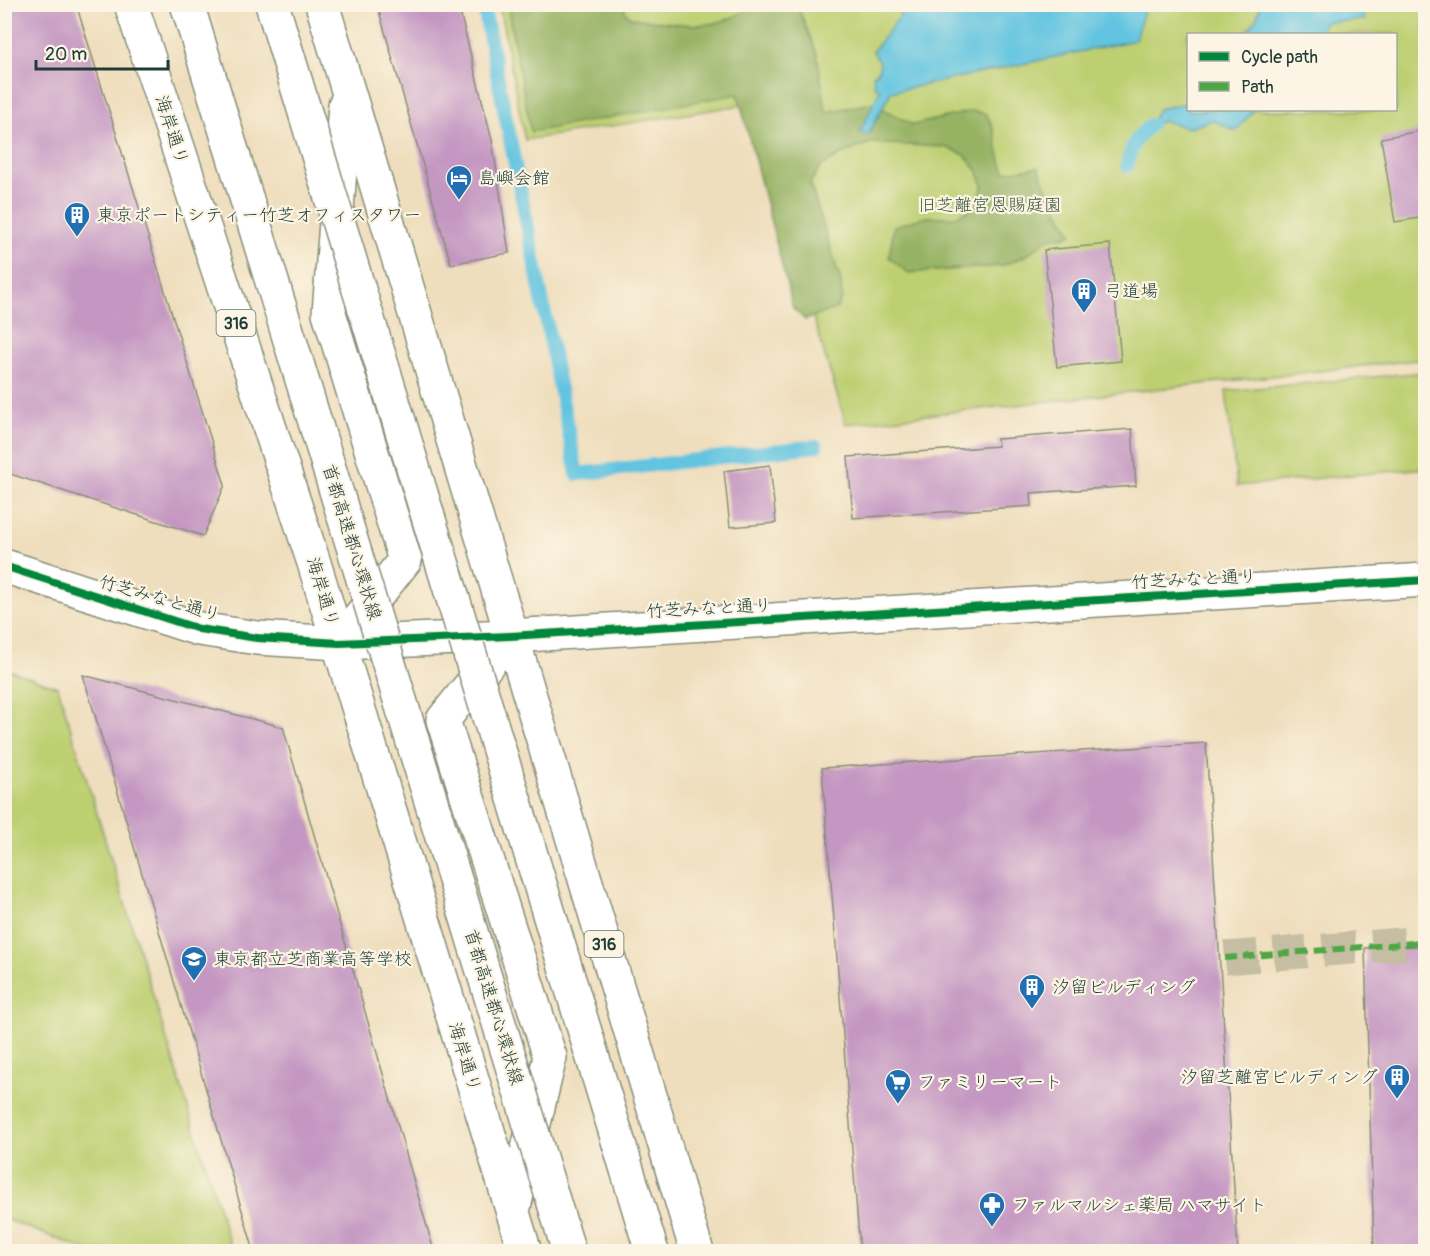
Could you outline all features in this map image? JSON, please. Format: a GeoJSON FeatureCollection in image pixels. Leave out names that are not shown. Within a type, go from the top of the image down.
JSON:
{"type":"FeatureCollection","features":[{"type":"Feature","properties":{"kind":"main road","name":"海岸通り"},"geometry":{"type":"LineString","coordinates":[[131,4],[339,643],[525,1251]]}},
{"type":"Feature","properties":{"kind":"main road","name":"首都高速都心環状線"},"geometry":{"type":"LineString","coordinates":[[187,4],[569,1251]]}},
{"type":"Feature","properties":{"kind":"main road"},"geometry":{"type":"LineString","coordinates":[[272,4],[652,1251]]}},
{"type":"Feature","properties":{"kind":"main road","name":"316"},"geometry":{"type":"LineString","coordinates":[[322,4],[510,636],[697,1251]]}},
{"type":"Feature","properties":{"kind":"main road","name":"316"},"geometry":{"type":"LineString","coordinates":[[339,643],[405,560],[329,313],[346,86]]}},
{"type":"Feature","properties":{"kind":"main road","name":"竹芝みなと通り"},"geometry":{"type":"LineString","coordinates":[[4,566],[200,629],[257,638],[339,643],[510,636],[1425,580]]}},
{"type":"Feature","properties":{"kind":"main road"},"geometry":{"type":"LineString","coordinates":[[510,636],[443,720],[550,1057],[512,1213]]}},
{"type":"Feature","properties":{"kind":"green space","name":"旧芝離宮恩賜庭園"},"geometry":{"type":"Polygon","coordinates":[[[499,5],[1425,5],[1425,359],[846,424],[748,104],[525,140],[499,5]]]}},
{"type":"Feature","properties":{"kind":"green space"},"geometry":{"type":"Polygon","coordinates":[[[507,5],[625,5],[625,12],[633,18],[690,25],[716,23],[752,5],[797,5],[817,54],[826,112],[872,103],[913,125],[972,111],[986,114],[993,128],[1005,172],[1038,167],[1049,195],[1072,234],[1047,240],[1023,257],[1001,266],[908,273],[889,257],[894,226],[926,217],[956,217],[977,205],[983,185],[977,170],[965,155],[945,147],[871,143],[844,153],[820,167],[810,183],[841,282],[842,298],[837,308],[805,320],[793,308],[738,94],[531,132],[507,5]]]}},
{"type":"Feature","properties":{"kind":"green space"},"geometry":{"type":"Polygon","coordinates":[[[1425,372],[1425,468],[1237,486],[1226,391],[1425,372]]]}},
{"type":"Feature","properties":{"kind":"green space"},"geometry":{"type":"Polygon","coordinates":[[[5,669],[58,687],[232,1251],[89,1251],[5,1219],[5,669]]]}},
{"type":"Feature","properties":{"kind":"water"},"geometry":{"type":"Polygon","coordinates":[[[1261,4],[1360,5],[1365,20],[1325,22],[1320,33],[1246,33],[1256,20],[1261,4]]]}},
{"type":"Feature","properties":{"kind":"water"},"geometry":{"type":"Polygon","coordinates":[[[893,5],[1146,5],[1135,40],[891,92],[868,135],[860,132],[880,89],[875,87],[873,75],[878,72],[880,64],[873,51],[901,15],[893,5]]]}},
{"type":"Feature","properties":{"kind":"water"},"geometry":{"type":"Polygon","coordinates":[[[1187,103],[1187,111],[1253,111],[1236,131],[1212,120],[1190,128],[1164,121],[1150,125],[1158,109],[1187,103]]]}},
{"type":"Feature","properties":{"kind":"building","name":"東京ポートシティー竹芝オフィスタワー"},"geometry":{"type":"Polygon","coordinates":[[[4,4],[76,4],[225,485],[203,536],[4,472],[4,4]]]}},
{"type":"Feature","properties":{"kind":"building"},"geometry":{"type":"Polygon","coordinates":[[[377,4],[458,4],[492,140],[509,253],[451,264],[377,4]]]}},
{"type":"Feature","properties":{"kind":"building"},"geometry":{"type":"Polygon","coordinates":[[[1425,130],[1425,217],[1395,222],[1381,138],[1425,130]]]}},
{"type":"Feature","properties":{"kind":"building","name":"弓道場"},"geometry":{"type":"Polygon","coordinates":[[[1110,244],[1121,361],[1057,367],[1044,250],[1110,244]]]}},
{"type":"Feature","properties":{"kind":"building"},"geometry":{"type":"Polygon","coordinates":[[[1132,429],[1136,486],[1031,493],[1032,506],[853,518],[848,457],[998,446],[997,439],[1132,429]]]}},
{"type":"Feature","properties":{"kind":"building"},"geometry":{"type":"Polygon","coordinates":[[[770,465],[776,523],[730,527],[724,471],[770,465]]]}},
{"type":"Feature","properties":{"kind":"building"},"geometry":{"type":"Polygon","coordinates":[[[83,675],[283,727],[434,1251],[254,1251],[83,675]]]}},
{"type":"Feature","properties":{"kind":"building","name":"汐留ビルディング"},"geometry":{"type":"Polygon","coordinates":[[[1206,743],[1238,1251],[860,1251],[822,768],[1206,743]]]}},
{"type":"Feature","properties":{"kind":"building","name":"汐留芝離宮ビルディング"},"geometry":{"type":"Polygon","coordinates":[[[1425,946],[1425,1251],[1374,1251],[1365,948],[1425,946]]]}},
{"type":"Feature","properties":{"kind":"waterway"},"geometry":{"type":"LineString","coordinates":[[483,4],[577,474],[816,446]]}},
{"type":"Feature","properties":{"kind":"waterway"},"geometry":{"type":"LineString","coordinates":[[1127,166],[1134,143],[1150,125]]}},
{"type":"Feature","properties":{"kind":"tunnel"},"geometry":{"type":"LineString","coordinates":[[1225,958],[1426,942]]}},
{"type":"Feature","properties":{"kind":"marked path"},"geometry":{"type":"LineString","coordinates":[[1225,958],[1426,942]]}},
{"type":"Feature","properties":{"kind":"cycle path"},"geometry":{"type":"LineString","coordinates":[[4,566],[199,629],[257,638],[339,643],[510,636],[1426,580]]}},
{"type":"Feature","properties":{"kind":"place","name":"島嶼会館"},"geometry":{"type":"Point","coordinates":[459,201]}},
{"type":"Feature","properties":{"kind":"place","name":"東京ポートシティー竹芝オフィスタワー"},"geometry":{"type":"Point","coordinates":[77,238]}},
{"type":"Feature","properties":{"kind":"place","name":"弓道場"},"geometry":{"type":"Point","coordinates":[1084,314]}},
{"type":"Feature","properties":{"kind":"place","name":"東京都立芝商業高等学校"},"geometry":{"type":"Point","coordinates":[194,982]}},
{"type":"Feature","properties":{"kind":"place","name":"汐留ビルディング"},"geometry":{"type":"Point","coordinates":[1032,1010]}},
{"type":"Feature","properties":{"kind":"place","name":"汐留芝離宮ビルディング"},"geometry":{"type":"Point","coordinates":[1397,1100]}},
{"type":"Feature","properties":{"kind":"place","name":"ファミリーマート"},"geometry":{"type":"Point","coordinates":[898,1105]}},
{"type":"Feature","properties":{"kind":"place","name":"ファルマルシェ薬局 ハマサイト"},"geometry":{"type":"Point","coordinates":[992,1228]}}]}
